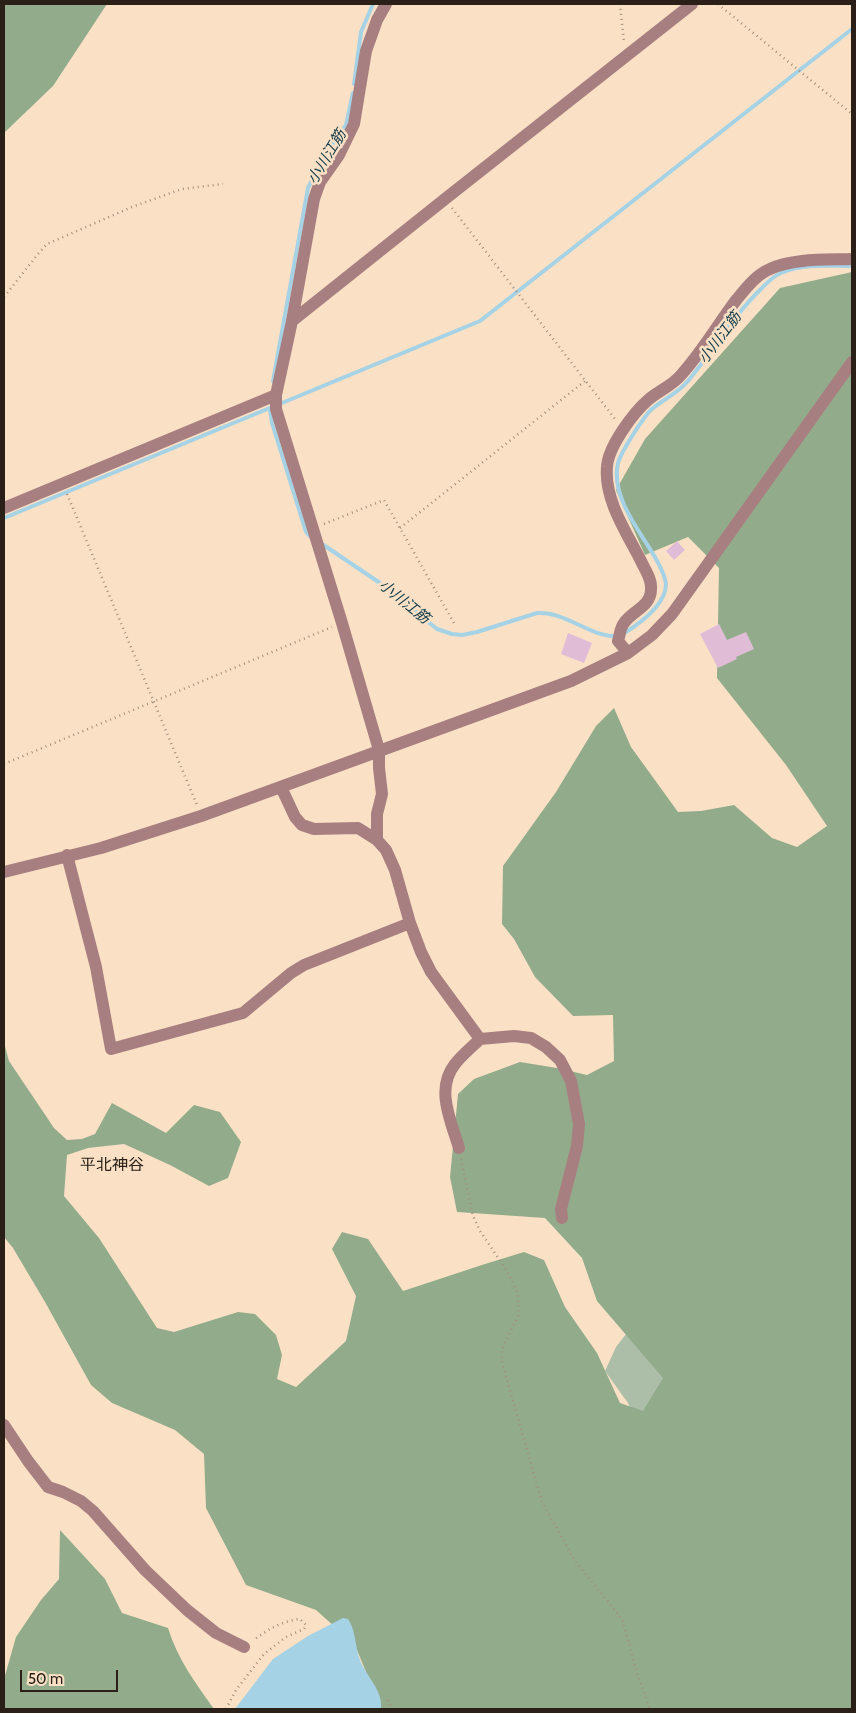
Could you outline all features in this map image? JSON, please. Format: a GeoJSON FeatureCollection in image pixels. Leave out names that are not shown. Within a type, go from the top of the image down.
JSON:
{"type":"FeatureCollection","features":[{"type":"Feature","properties":{"kind":"street"},"geometry":{"type":"LineString","coordinates":[[377,840],[377,814],[382,794],[379,750],[273,400],[292,321],[314,199],[320,182],[339,155],[354,124],[366,51],[377,20],[386,4]]}},
{"type":"Feature","properties":{"kind":"street"},"geometry":{"type":"LineString","coordinates":[[292,321],[692,4]]}},
{"type":"Feature","properties":{"kind":"street"},"geometry":{"type":"LineString","coordinates":[[628,653],[618,641],[621,627],[649,599],[652,589],[650,578],[619,518],[608,487],[607,466],[611,451],[637,411],[648,400],[681,376],[749,284],[772,268],[794,262],[820,259],[852,259]]}},
{"type":"Feature","properties":{"kind":"street"},"geometry":{"type":"LineString","coordinates":[[4,872],[101,848],[201,816],[571,681],[628,653],[652,635],[672,614],[852,362]]}},
{"type":"Feature","properties":{"kind":"street"},"geometry":{"type":"LineString","coordinates":[[4,508],[273,400]]}},
{"type":"Feature","properties":{"kind":"street"},"geometry":{"type":"LineString","coordinates":[[281,787],[295,817],[302,825],[314,829],[358,828],[377,840],[386,850],[421,952],[431,972],[480,1039]]}},
{"type":"Feature","properties":{"kind":"street"},"geometry":{"type":"LineString","coordinates":[[67,856],[96,967],[111,1049],[243,1013],[304,965],[410,923]]}},
{"type":"Feature","properties":{"kind":"street"},"geometry":{"type":"LineString","coordinates":[[459,1148],[445,1101],[445,1082],[454,1064],[480,1039],[514,1036],[531,1038],[546,1047],[560,1060],[571,1081],[579,1124],[577,1146],[561,1210],[562,1218]]}},
{"type":"Feature","properties":{"kind":"street"},"geometry":{"type":"LineString","coordinates":[[4,1425],[28,1461],[48,1486],[69,1495],[93,1511],[144,1570],[187,1610],[216,1633],[244,1647]]}},
{"type":"Feature","properties":{"kind":"path"},"geometry":{"type":"LineString","coordinates":[[620,4],[626,56]]}},
{"type":"Feature","properties":{"kind":"path"},"geometry":{"type":"LineString","coordinates":[[718,4],[852,114]]}},
{"type":"Feature","properties":{"kind":"path"},"geometry":{"type":"LineString","coordinates":[[4,297],[47,244],[132,207],[182,189],[223,184]]}},
{"type":"Feature","properties":{"kind":"path"},"geometry":{"type":"LineString","coordinates":[[445,199],[624,430]]}},
{"type":"Feature","properties":{"kind":"path"},"geometry":{"type":"LineString","coordinates":[[400,528],[585,381]]}},
{"type":"Feature","properties":{"kind":"path"},"geometry":{"type":"LineString","coordinates":[[69,498],[201,816]]}},
{"type":"Feature","properties":{"kind":"path"},"geometry":{"type":"LineString","coordinates":[[314,532],[384,500],[454,623]]}},
{"type":"Feature","properties":{"kind":"path"},"geometry":{"type":"LineString","coordinates":[[4,764],[342,623]]}},
{"type":"Feature","properties":{"kind":"path"},"geometry":{"type":"LineString","coordinates":[[459,1148],[473,1216],[480,1231],[510,1274],[518,1295],[518,1314],[502,1349],[502,1362],[542,1502],[575,1561],[622,1619],[638,1676],[650,1709]]}},
{"type":"Feature","properties":{"kind":"path"},"geometry":{"type":"LineString","coordinates":[[226,1709],[236,1690],[264,1654],[286,1637],[304,1629],[306,1625],[300,1619],[282,1623],[244,1647]]}},
{"type":"Feature","properties":{"kind":"path"},"geometry":{"type":"LineString","coordinates":[[388,1700],[392,1709]]}},
{"type":"Feature","properties":{"kind":"green space"},"geometry":{"type":"Polygon","coordinates":[[[4,4],[107,4],[53,86],[4,133],[4,4]]]}},
{"type":"Feature","properties":{"kind":"green space"},"geometry":{"type":"Polygon","coordinates":[[[852,272],[852,1709],[381,1709],[355,1645],[316,1610],[246,1585],[206,1508],[204,1454],[175,1430],[112,1403],[91,1385],[45,1302],[13,1248],[4,1237],[4,1043],[9,1061],[54,1128],[67,1140],[82,1139],[95,1134],[112,1103],[166,1133],[194,1105],[220,1112],[241,1142],[228,1178],[209,1186],[170,1165],[124,1144],[88,1148],[67,1155],[64,1196],[99,1238],[157,1328],[174,1332],[238,1312],[255,1314],[276,1335],[282,1355],[277,1379],[296,1387],[346,1341],[356,1296],[332,1249],[342,1232],[368,1239],[403,1291],[524,1252],[544,1260],[565,1307],[597,1353],[620,1403],[643,1411],[663,1378],[597,1301],[582,1258],[545,1218],[457,1212],[450,1177],[458,1094],[474,1079],[520,1062],[587,1075],[614,1061],[613,1015],[573,1016],[535,977],[514,939],[502,924],[503,866],[556,792],[596,726],[614,708],[631,747],[678,812],[701,811],[734,805],[772,838],[797,847],[827,826],[786,765],[717,678],[719,568],[688,537],[645,555],[616,490],[645,439],[780,288],[852,272]]]}},
{"type":"Feature","properties":{"kind":"green space"},"geometry":{"type":"Polygon","coordinates":[[[633,1325],[684,1368],[638,1426],[628,1403],[605,1371],[616,1347],[633,1325]]]}},
{"type":"Feature","properties":{"kind":"green space"},"geometry":{"type":"Polygon","coordinates":[[[60,1530],[105,1579],[122,1613],[168,1628],[182,1660],[214,1709],[4,1709],[4,1679],[16,1637],[41,1600],[59,1579],[60,1530]]]}},
{"type":"Feature","properties":{"kind":"water"},"geometry":{"type":"Polygon","coordinates":[[[343,1618],[348,1619],[351,1623],[360,1660],[377,1689],[381,1709],[235,1709],[273,1659],[308,1636],[343,1618]]]}},
{"type":"Feature","properties":{"kind":"building"},"geometry":{"type":"Polygon","coordinates":[[[677,541],[685,550],[674,560],[666,551],[677,541]]]}},
{"type":"Feature","properties":{"kind":"building"},"geometry":{"type":"Polygon","coordinates":[[[719,624],[727,640],[746,632],[754,649],[718,668],[700,634],[719,624]]]}},
{"type":"Feature","properties":{"kind":"building"},"geometry":{"type":"Polygon","coordinates":[[[568,633],[592,643],[584,663],[561,654],[568,633]]]}},
{"type":"Feature","properties":{"kind":"waterway","name":"小川江筋"},"geometry":{"type":"LineString","coordinates":[[354,84],[361,32],[373,4]]}},
{"type":"Feature","properties":{"kind":"waterway"},"geometry":{"type":"LineString","coordinates":[[4,518],[480,321],[852,29]]}},
{"type":"Feature","properties":{"kind":"waterway","name":"小川江筋"},"geometry":{"type":"LineString","coordinates":[[273,381],[308,188],[325,154],[346,125],[353,93]]}},
{"type":"Feature","properties":{"kind":"waterway","name":"小川江筋"},"geometry":{"type":"LineString","coordinates":[[623,634],[644,619],[657,606],[665,592],[666,584],[659,565],[628,514],[618,489],[618,463],[633,434],[652,409],[688,381],[741,311],[773,278],[781,273],[798,268],[852,266]]}},
{"type":"Feature","properties":{"kind":"waterway","name":"小川江筋"},"geometry":{"type":"LineString","coordinates":[[270,410],[272,423],[306,532],[312,538]]}},
{"type":"Feature","properties":{"kind":"waterway","name":"小川江筋"},"geometry":{"type":"LineString","coordinates":[[322,544],[380,583],[437,629],[452,634],[462,635],[477,632],[537,613],[547,613],[597,633],[616,636]]}},
{"type":"Feature","properties":{"kind":"district","name":"平北神谷"},"geometry":{"type":"Point","coordinates":[112,1165]}}]}
